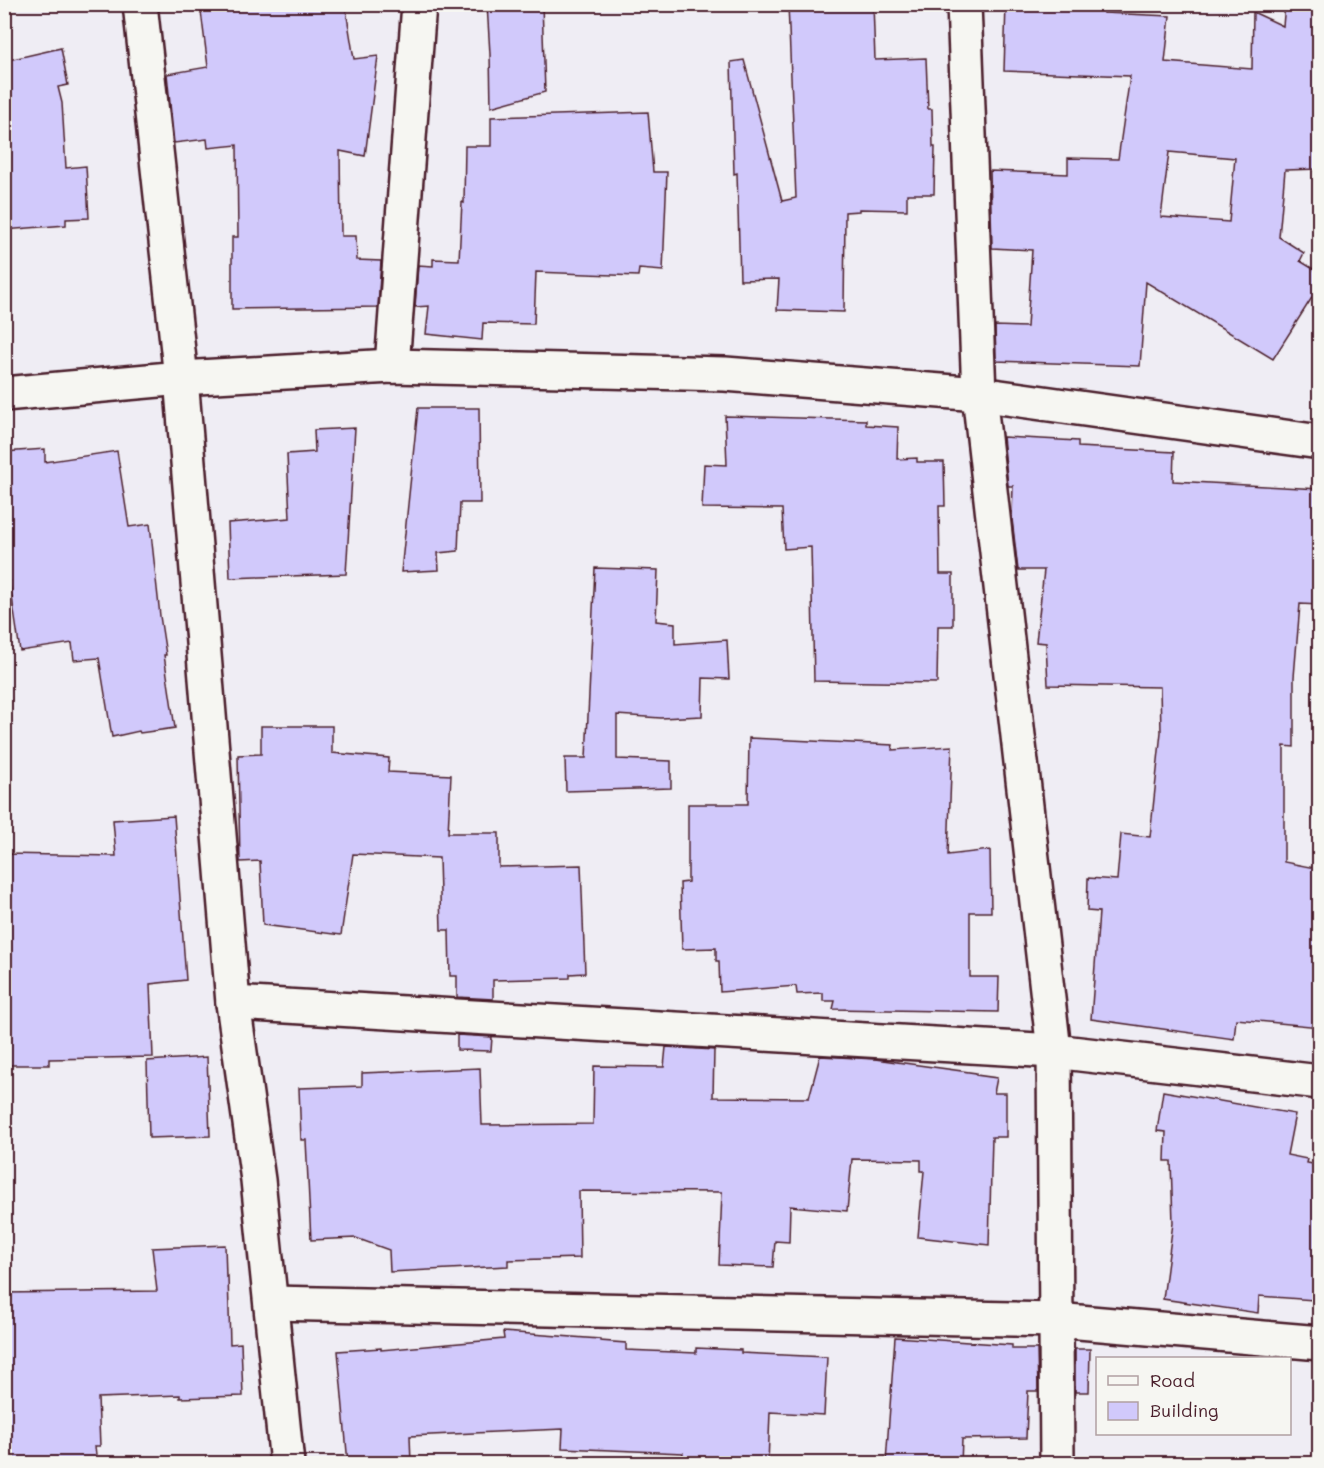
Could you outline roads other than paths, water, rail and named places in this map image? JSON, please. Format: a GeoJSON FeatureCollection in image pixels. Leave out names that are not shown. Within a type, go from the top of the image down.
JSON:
{"type":"FeatureCollection","features":[{"type":"Feature","properties":{"kind":"street"},"geometry":{"type":"LineString","coordinates":[[140,4],[181,378],[233,1003],[258,1180],[287,1464]]}},
{"type":"Feature","properties":{"kind":"street"},"geometry":{"type":"LineString","coordinates":[[392,366],[419,4]]}},
{"type":"Feature","properties":{"kind":"street"},"geometry":{"type":"LineString","coordinates":[[964,4],[979,394],[1054,1051],[1057,1464]]}},
{"type":"Feature","properties":{"kind":"street"},"geometry":{"type":"LineString","coordinates":[[4,394],[181,378],[392,366],[725,374],[979,394],[1320,442]]}},
{"type":"Feature","properties":{"kind":"street"},"geometry":{"type":"LineString","coordinates":[[233,1003],[1054,1051],[1320,1082]]}},
{"type":"Feature","properties":{"kind":"street"},"geometry":{"type":"LineString","coordinates":[[271,1303],[1056,1320],[1320,1343]]}}]}
